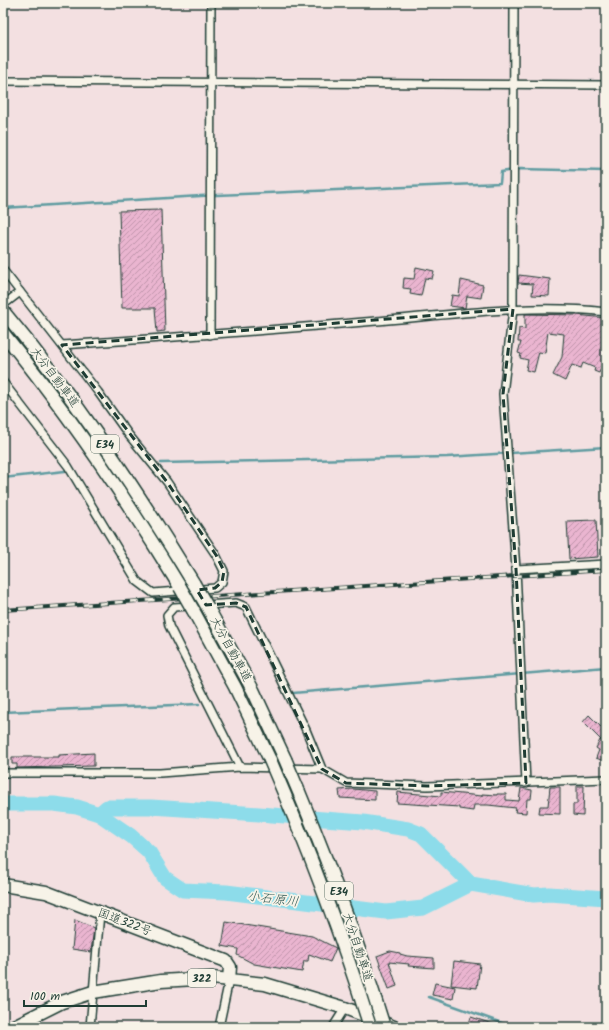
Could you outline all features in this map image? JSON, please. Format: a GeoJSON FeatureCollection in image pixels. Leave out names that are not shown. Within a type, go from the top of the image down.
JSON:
{"type":"FeatureCollection","features":[{"type":"Feature","properties":{"kind":"highway","name":"大分自動車道"},"geometry":{"type":"LineString","coordinates":[[5,307],[103,441],[146,504],[208,608],[253,690],[315,828],[348,915],[384,1027]]}},
{"type":"Feature","properties":{"kind":"highway","name":"大分自動車道"},"geometry":{"type":"LineString","coordinates":[[3,333],[91,449],[134,511],[180,587],[235,687],[270,760],[302,833],[334,918],[370,1027]]}},
{"type":"Feature","properties":{"kind":"highway","name":"国道322号"},"geometry":{"type":"LineString","coordinates":[[3,885],[46,892],[226,961],[230,967],[229,980]]}},
{"type":"Feature","properties":{"kind":"highway","name":"322"},"geometry":{"type":"LineString","coordinates":[[12,1027],[62,1002],[93,992],[161,981],[212,978],[264,984],[345,1008],[394,1027]]}},
{"type":"Feature","properties":{"kind":"street"},"geometry":{"type":"LineString","coordinates":[[210,336],[211,3]]}},
{"type":"Feature","properties":{"kind":"street"},"geometry":{"type":"LineString","coordinates":[[514,3],[513,309],[503,394],[516,569],[526,783]]}},
{"type":"Feature","properties":{"kind":"street"},"geometry":{"type":"LineString","coordinates":[[3,81],[211,84],[606,85]]}},
{"type":"Feature","properties":{"kind":"street"},"geometry":{"type":"LineString","coordinates":[[3,270],[98,392],[128,434],[167,482],[216,555],[224,571],[222,582],[215,588],[153,593],[137,581],[68,466],[3,382]]}},
{"type":"Feature","properties":{"kind":"street"},"geometry":{"type":"LineString","coordinates":[[5,307],[20,292]]}},
{"type":"Feature","properties":{"kind":"street"},"geometry":{"type":"LineString","coordinates":[[62,345],[210,336],[513,309],[573,308],[606,312]]}},
{"type":"Feature","properties":{"kind":"street"},"geometry":{"type":"LineString","coordinates":[[516,569],[606,564]]}},
{"type":"Feature","properties":{"kind":"street"},"geometry":{"type":"LineString","coordinates":[[240,767],[169,626],[167,615],[174,607],[236,603],[246,607],[306,730],[322,769]]}},
{"type":"Feature","properties":{"kind":"street"},"geometry":{"type":"LineString","coordinates":[[3,773],[160,772],[240,767],[322,769],[346,784],[427,786],[606,779]]}},
{"type":"Feature","properties":{"kind":"street"},"geometry":{"type":"LineString","coordinates":[[90,1027],[100,913]]}},
{"type":"Feature","properties":{"kind":"street"},"geometry":{"type":"LineString","coordinates":[[219,1027],[229,980]]}},
{"type":"Feature","properties":{"kind":"street"},"geometry":{"type":"LineString","coordinates":[[333,1027],[345,1008]]}},
{"type":"Feature","properties":{"kind":"highlighted area"},"geometry":{"type":"Polygon","coordinates":[[[513,309],[503,394],[516,569],[526,783],[427,786],[346,783],[322,769],[246,607],[236,603],[206,605],[197,590],[215,588],[222,582],[224,571],[216,555],[167,482],[62,345],[513,309]]]}},
{"type":"Feature","properties":{"kind":"building"},"geometry":{"type":"Polygon","coordinates":[[[161,210],[165,331],[157,332],[155,308],[122,308],[119,211],[161,210]]]}},
{"type":"Feature","properties":{"kind":"building"},"geometry":{"type":"Polygon","coordinates":[[[416,267],[434,271],[432,279],[425,278],[421,296],[410,294],[411,289],[403,288],[404,278],[414,279],[416,267]]]}},
{"type":"Feature","properties":{"kind":"building"},"geometry":{"type":"Polygon","coordinates":[[[519,275],[550,279],[549,296],[532,295],[533,284],[518,283],[519,275]]]}},
{"type":"Feature","properties":{"kind":"building"},"geometry":{"type":"Polygon","coordinates":[[[461,280],[483,285],[481,298],[467,296],[465,308],[450,306],[452,295],[459,296],[461,280]]]}},
{"type":"Feature","properties":{"kind":"building"},"geometry":{"type":"Polygon","coordinates":[[[525,314],[576,315],[606,318],[606,357],[599,373],[594,371],[595,368],[583,363],[581,368],[572,365],[565,381],[553,375],[562,357],[564,334],[548,332],[545,353],[539,352],[534,372],[526,370],[528,360],[520,358],[521,354],[518,353],[521,342],[518,342],[519,328],[525,329],[525,314]]]}},
{"type":"Feature","properties":{"kind":"building"},"geometry":{"type":"Polygon","coordinates":[[[596,520],[598,557],[569,559],[567,521],[596,520]]]}},
{"type":"Feature","properties":{"kind":"building"},"geometry":{"type":"Polygon","coordinates":[[[589,715],[606,732],[606,762],[596,758],[599,750],[596,748],[600,740],[603,741],[605,737],[601,740],[583,722],[589,715]]]}},
{"type":"Feature","properties":{"kind":"building"},"geometry":{"type":"Polygon","coordinates":[[[94,753],[94,766],[17,768],[17,764],[12,764],[12,757],[59,757],[59,755],[94,753]]]}},
{"type":"Feature","properties":{"kind":"building"},"geometry":{"type":"Polygon","coordinates":[[[577,786],[584,786],[583,816],[573,815],[573,804],[577,804],[577,786]]]}},
{"type":"Feature","properties":{"kind":"building"},"geometry":{"type":"Polygon","coordinates":[[[550,787],[560,787],[560,814],[539,813],[540,806],[548,806],[550,787]]]}},
{"type":"Feature","properties":{"kind":"building"},"geometry":{"type":"Polygon","coordinates":[[[521,788],[532,790],[531,799],[527,799],[526,813],[515,812],[516,808],[488,805],[474,805],[473,811],[459,809],[459,807],[397,803],[398,792],[441,796],[441,792],[482,796],[482,794],[506,794],[506,800],[519,801],[521,788]]]}},
{"type":"Feature","properties":{"kind":"building"},"geometry":{"type":"Polygon","coordinates":[[[353,789],[375,791],[375,800],[340,798],[339,790],[353,789]]]}},
{"type":"Feature","properties":{"kind":"building"},"geometry":{"type":"Polygon","coordinates":[[[75,920],[94,928],[91,952],[72,949],[75,920]]]}},
{"type":"Feature","properties":{"kind":"building"},"geometry":{"type":"Polygon","coordinates":[[[226,922],[312,936],[336,948],[330,962],[309,954],[308,961],[304,961],[302,972],[254,964],[237,955],[238,949],[222,946],[226,922]]]}},
{"type":"Feature","properties":{"kind":"building"},"geometry":{"type":"Polygon","coordinates":[[[390,951],[407,956],[434,958],[434,968],[408,966],[409,964],[389,962],[397,986],[389,989],[377,956],[390,951]]]}},
{"type":"Feature","properties":{"kind":"building"},"geometry":{"type":"Polygon","coordinates":[[[454,961],[480,964],[477,988],[451,985],[454,961]]]}},
{"type":"Feature","properties":{"kind":"building"},"geometry":{"type":"Polygon","coordinates":[[[435,983],[455,987],[453,999],[432,995],[435,983]]]}},
{"type":"Feature","properties":{"kind":"building"},"geometry":{"type":"Polygon","coordinates":[[[471,1017],[499,1026],[468,1027],[471,1017]]]}},
{"type":"Feature","properties":{"kind":"waterway"},"geometry":{"type":"LineString","coordinates":[[3,208],[217,195],[500,183],[501,172],[520,169],[606,171]]}},
{"type":"Feature","properties":{"kind":"waterway"},"geometry":{"type":"LineString","coordinates":[[161,463],[447,457],[606,447]]}},
{"type":"Feature","properties":{"kind":"waterway"},"geometry":{"type":"LineString","coordinates":[[3,478],[65,471]]}},
{"type":"Feature","properties":{"kind":"waterway"},"geometry":{"type":"LineString","coordinates":[[293,693],[606,667]]}},
{"type":"Feature","properties":{"kind":"waterway"},"geometry":{"type":"LineString","coordinates":[[3,712],[199,704]]}},
{"type":"Feature","properties":{"kind":"waterway","name":"小石原川"},"geometry":{"type":"LineString","coordinates":[[3,804],[54,804],[77,807],[99,814],[131,836],[149,852],[165,878],[183,890],[226,892],[386,912],[423,908],[471,884]]}},
{"type":"Feature","properties":{"kind":"waterway","name":"小石原川"},"geometry":{"type":"LineString","coordinates":[[99,814],[107,807],[151,807],[363,822],[408,829],[421,834],[471,884],[534,895],[549,894],[606,898]]}},
{"type":"Feature","properties":{"kind":"waterway"},"geometry":{"type":"LineString","coordinates":[[429,997],[513,1027]]}},
{"type":"Feature","properties":{"kind":"railway"},"geometry":{"type":"LineString","coordinates":[[3,610],[606,570]]}}]}
